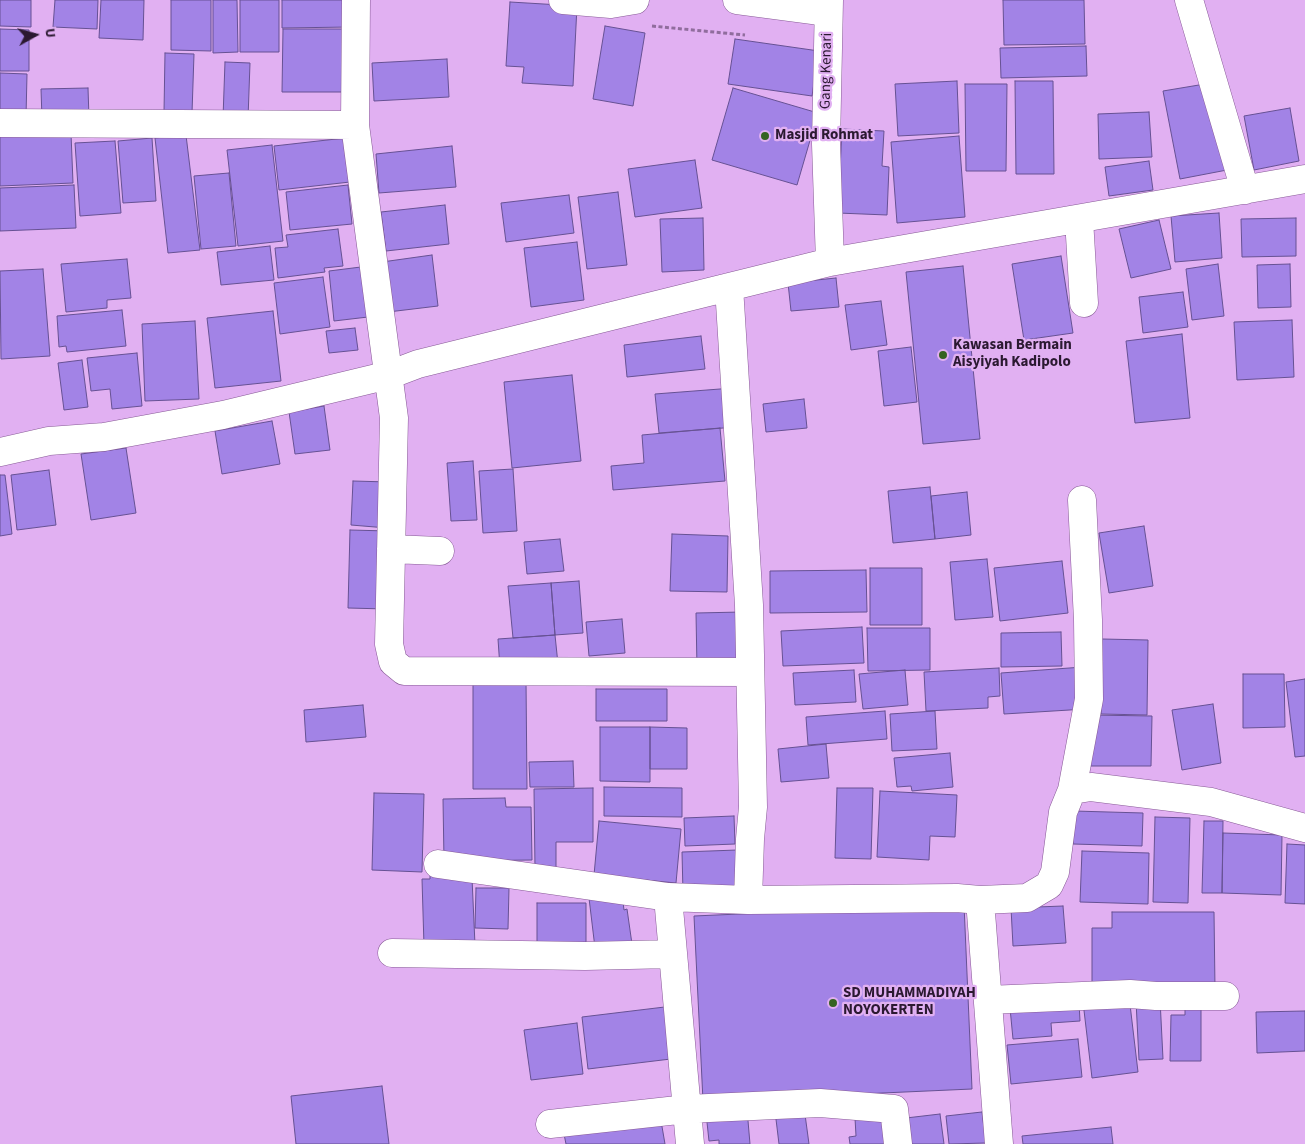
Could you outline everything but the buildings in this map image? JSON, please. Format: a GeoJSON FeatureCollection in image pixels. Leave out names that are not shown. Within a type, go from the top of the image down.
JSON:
{"type":"FeatureCollection","features":[{"type":"Feature","properties":{"kind":"street"},"geometry":{"type":"LineString","coordinates":[[356,0],[355,125],[394,418],[389,644],[393,662],[404,671],[750,672]]}},
{"type":"Feature","properties":{"kind":"street"},"geometry":{"type":"LineString","coordinates":[[563,0],[611,4],[639,13]]}},
{"type":"Feature","properties":{"kind":"street"},"geometry":{"type":"LineString","coordinates":[[737,0],[829,6]]}},
{"type":"Feature","properties":{"kind":"street"},"geometry":{"type":"LineString","coordinates":[[1189,0],[1245,190]]}},
{"type":"Feature","properties":{"kind":"street","name":"Gang Kenari"},"geometry":{"type":"LineString","coordinates":[[829,6],[826,144],[830,262]]}},
{"type":"Feature","properties":{"kind":"street"},"geometry":{"type":"LineString","coordinates":[[0,123],[355,125]]}},
{"type":"Feature","properties":{"kind":"street"},"geometry":{"type":"LineString","coordinates":[[0,452],[49,441],[104,437],[223,415],[389,375],[418,364],[830,262],[1305,178]]}},
{"type":"Feature","properties":{"kind":"street"},"geometry":{"type":"LineString","coordinates":[[1079,219],[1084,303]]}},
{"type":"Feature","properties":{"kind":"street"},"geometry":{"type":"LineString","coordinates":[[729,287],[749,605],[753,807],[748,900]]}},
{"type":"Feature","properties":{"kind":"street"},"geometry":{"type":"LineString","coordinates":[[438,864],[668,897],[748,900],[957,898],[980,900],[1027,898],[1048,885],[1055,872],[1063,812],[1072,790],[1089,698],[1088,620],[1082,500]]}},
{"type":"Feature","properties":{"kind":"street"},"geometry":{"type":"LineString","coordinates":[[391,549],[440,551]]}},
{"type":"Feature","properties":{"kind":"street"},"geometry":{"type":"LineString","coordinates":[[1072,790],[1091,787],[1211,802],[1305,828]]}},
{"type":"Feature","properties":{"kind":"street"},"geometry":{"type":"LineString","coordinates":[[668,897],[690,1144]]}},
{"type":"Feature","properties":{"kind":"street"},"geometry":{"type":"LineString","coordinates":[[980,900],[999,1144]]}},
{"type":"Feature","properties":{"kind":"street"},"geometry":{"type":"LineString","coordinates":[[392,953],[585,956],[672,954]]}},
{"type":"Feature","properties":{"kind":"street"},"geometry":{"type":"LineString","coordinates":[[988,1000],[1130,994],[1225,996]]}},
{"type":"Feature","properties":{"kind":"street"},"geometry":{"type":"LineString","coordinates":[[550,1124],[687,1109],[820,1102],[894,1109],[898,1144]]}},
{"type":"Feature","properties":{"kind":"path"},"geometry":{"type":"LineString","coordinates":[[639,13],[750,36]]}},
{"type":"Feature","properties":{"kind":"place","name":"Masjid Rohmat"},"geometry":{"type":"Point","coordinates":[765,136]}},
{"type":"Feature","properties":{"kind":"place","name":"Kawasan Bermain Aisyiyah Kadipolo"},"geometry":{"type":"Point","coordinates":[943,355]}},
{"type":"Feature","properties":{"kind":"place","name":"SD MUHAMMADIYAH NOYOKERTEN"},"geometry":{"type":"Point","coordinates":[833,1003]}}]}
